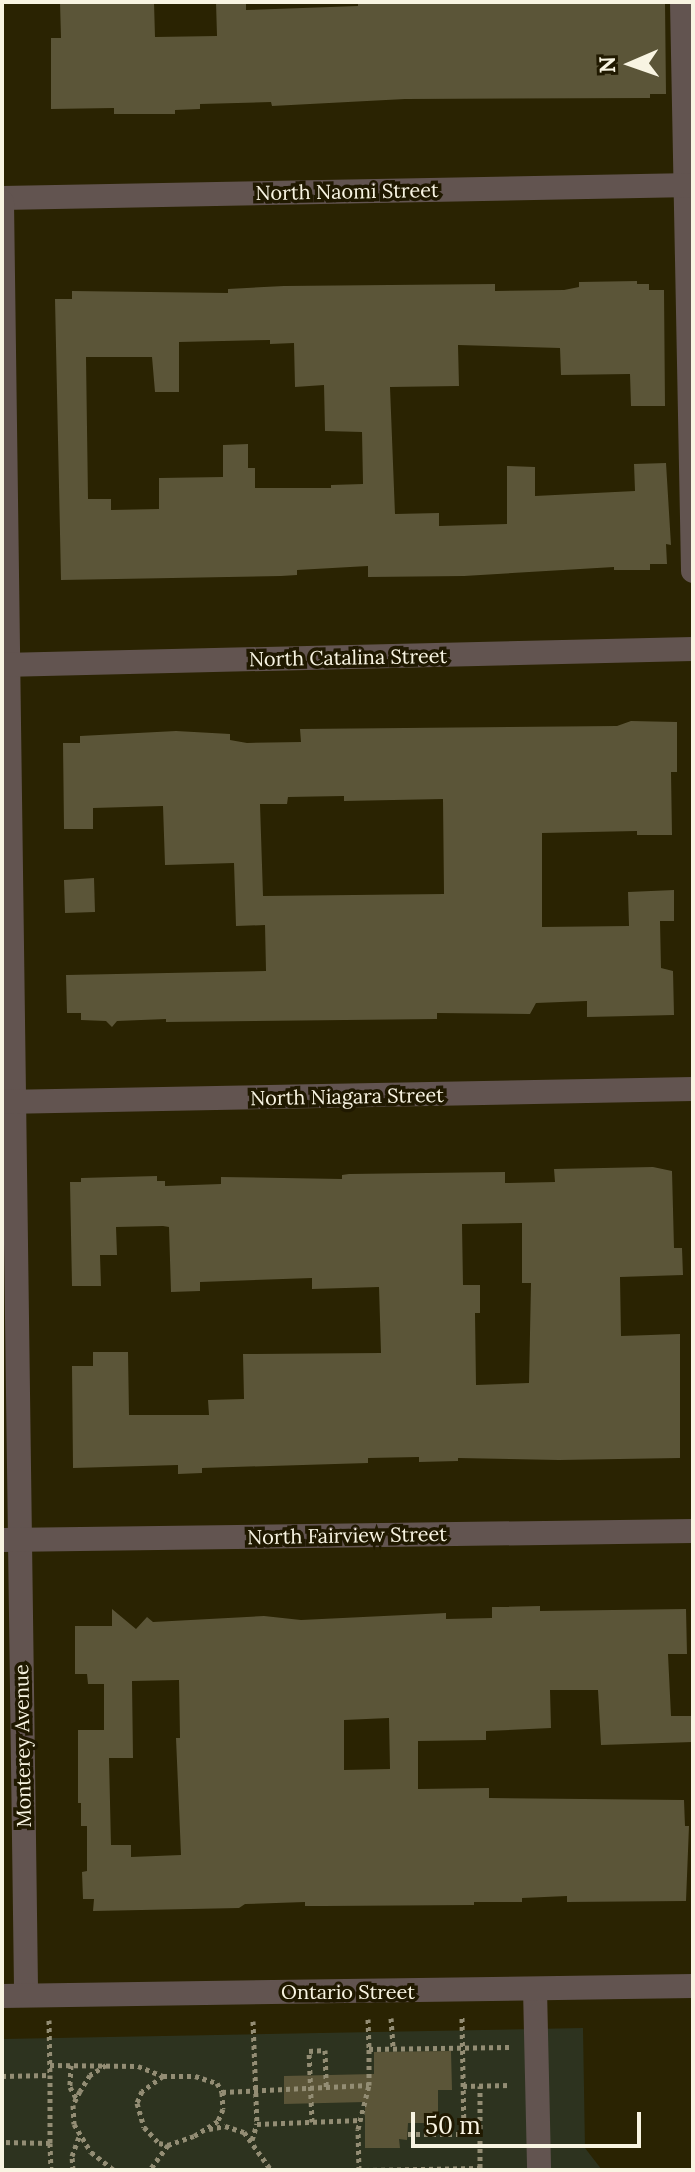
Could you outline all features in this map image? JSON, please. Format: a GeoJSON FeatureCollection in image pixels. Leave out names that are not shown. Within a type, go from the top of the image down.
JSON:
{"type":"FeatureCollection","features":[{"type":"Feature","properties":{"kind":"street"},"geometry":{"type":"LineString","coordinates":[[682,2],[689,185],[693,571]]}},
{"type":"Feature","properties":{"kind":"street","name":"North Naomi Street"},"geometry":{"type":"LineString","coordinates":[[2,200],[689,185]]}},
{"type":"Feature","properties":{"kind":"street","name":"Monterey Avenue"},"geometry":{"type":"LineString","coordinates":[[2,200],[10,1540],[26,1995]]}},
{"type":"Feature","properties":{"kind":"street","name":"North Catalina Street"},"geometry":{"type":"LineString","coordinates":[[5,665],[693,649]]}},
{"type":"Feature","properties":{"kind":"street","name":"North Niagara Street"},"geometry":{"type":"LineString","coordinates":[[8,1102],[693,1089]]}},
{"type":"Feature","properties":{"kind":"street","name":"North Fairview Street"},"geometry":{"type":"LineString","coordinates":[[10,1540],[693,1531]]}},
{"type":"Feature","properties":{"kind":"street","name":"Ontario Street"},"geometry":{"type":"LineString","coordinates":[[26,1995],[693,1986]]}},
{"type":"Feature","properties":{"kind":"street"},"geometry":{"type":"LineString","coordinates":[[535,1989],[539,2170]]}},
{"type":"Feature","properties":{"kind":"path"},"geometry":{"type":"LineString","coordinates":[[26,1995],[50,2065],[51,2170]]}},
{"type":"Feature","properties":{"kind":"path"},"geometry":{"type":"LineString","coordinates":[[408,2134],[464,2134],[462,2017]]}},
{"type":"Feature","properties":{"kind":"path"},"geometry":{"type":"LineString","coordinates":[[391,2018],[393,2049]]}},
{"type":"Feature","properties":{"kind":"path"},"geometry":{"type":"LineString","coordinates":[[368,2019],[369,2085],[360,2120],[362,2170],[480,2169],[480,2086]]}},
{"type":"Feature","properties":{"kind":"path"},"geometry":{"type":"LineString","coordinates":[[252,2140],[257,2124],[253,2021]]}},
{"type":"Feature","properties":{"kind":"path"},"geometry":{"type":"LineString","coordinates":[[369,2049],[536,2047]]}},
{"type":"Feature","properties":{"kind":"path"},"geometry":{"type":"LineString","coordinates":[[312,2122],[309,2051],[325,2050],[326,2087]]}},
{"type":"Feature","properties":{"kind":"path"},"geometry":{"type":"LineString","coordinates":[[110,2064],[90,2075],[76,2098],[74,2124],[79,2137],[100,2161],[114,2170]]}},
{"type":"Feature","properties":{"kind":"path"},"geometry":{"type":"LineString","coordinates":[[50,2065],[138,2066],[163,2076],[204,2077],[217,2083],[222,2092],[223,2109],[208,2129]]}},
{"type":"Feature","properties":{"kind":"path"},"geometry":{"type":"LineString","coordinates":[[71,2065],[70,2087],[76,2098]]}},
{"type":"Feature","properties":{"kind":"path"},"geometry":{"type":"LineString","coordinates":[[2,2076],[50,2075]]}},
{"type":"Feature","properties":{"kind":"path"},"geometry":{"type":"LineString","coordinates":[[163,2076],[142,2091],[137,2103],[144,2127],[159,2143],[168,2145]]}},
{"type":"Feature","properties":{"kind":"path"},"geometry":{"type":"LineString","coordinates":[[222,2092],[369,2085]]}},
{"type":"Feature","properties":{"kind":"path"},"geometry":{"type":"LineString","coordinates":[[463,2086],[537,2085]]}},
{"type":"Feature","properties":{"kind":"path"},"geometry":{"type":"LineString","coordinates":[[257,2124],[360,2120]]}},
{"type":"Feature","properties":{"kind":"path"},"geometry":{"type":"LineString","coordinates":[[150,2170],[168,2145],[208,2129],[225,2126],[244,2132],[271,2170]]}},
{"type":"Feature","properties":{"kind":"path"},"geometry":{"type":"LineString","coordinates":[[73,2170],[79,2137]]}},
{"type":"Feature","properties":{"kind":"path"},"geometry":{"type":"LineString","coordinates":[[2,2142],[50,2143]]}},
{"type":"Feature","properties":{"kind":"path"},"geometry":{"type":"LineString","coordinates":[[323,2170],[352,2170]]}},
{"type":"Feature","properties":{"kind":"green space"},"geometry":{"type":"Polygon","coordinates":[[[583,2028],[585,2148],[602,2170],[2,2170],[2,2039],[583,2028]]]}},
{"type":"Feature","properties":{"kind":"building"},"geometry":{"type":"Polygon","coordinates":[[[60,2],[154,2],[155,37],[217,36],[216,2],[246,2],[246,10],[358,6],[358,2],[665,2],[666,94],[650,94],[650,98],[405,99],[272,106],[271,102],[200,104],[200,109],[175,110],[175,114],[114,114],[114,108],[51,109],[51,38],[61,38],[60,2]]]}},
{"type":"Feature","properties":{"kind":"building"},"geometry":{"type":"Polygon","coordinates":[[[637,281],[637,284],[649,284],[649,290],[664,290],[665,406],[631,406],[630,374],[561,375],[560,348],[458,345],[459,386],[390,387],[395,514],[439,513],[439,526],[507,524],[507,466],[535,467],[535,496],[635,491],[634,464],[666,463],[671,545],[666,544],[667,564],[650,564],[650,570],[614,570],[614,567],[464,576],[368,577],[368,566],[297,570],[297,575],[281,576],[61,580],[55,299],[72,299],[72,291],[228,293],[228,289],[284,286],[495,284],[495,291],[564,290],[579,287],[579,282],[637,281]],[[270,340],[179,342],[179,392],[155,392],[152,357],[86,357],[88,499],[111,499],[111,510],[159,509],[159,478],[223,477],[223,445],[248,444],[248,468],[255,468],[255,488],[331,488],[331,485],[363,484],[362,432],[325,431],[324,385],[295,387],[294,343],[270,344],[270,340]]]}},
{"type":"Feature","properties":{"kind":"building"},"geometry":{"type":"Polygon","coordinates":[[[631,721],[677,722],[677,772],[671,772],[672,835],[637,835],[637,831],[542,833],[542,927],[629,926],[628,892],[674,890],[674,921],[660,921],[661,968],[673,971],[674,1015],[587,1017],[587,1001],[536,1003],[530,1014],[437,1013],[437,1019],[166,1022],[166,1019],[117,1021],[112,1027],[106,1021],[81,1020],[81,1013],[67,1013],[66,975],[266,971],[265,925],[236,926],[234,863],[165,865],[163,806],[93,808],[93,829],[64,829],[63,743],[80,743],[80,736],[176,731],[230,734],[230,740],[247,743],[301,742],[300,729],[617,726],[631,721]],[[344,796],[288,797],[287,804],[260,804],[263,896],[444,894],[443,799],[344,801],[344,796]]]}},
{"type":"Feature","properties":{"kind":"building"},"geometry":{"type":"Polygon","coordinates":[[[94,878],[95,912],[65,913],[64,880],[94,878]]]}},
{"type":"Feature","properties":{"kind":"building"},"geometry":{"type":"Polygon","coordinates":[[[653,1167],[672,1171],[674,1248],[682,1248],[683,1275],[620,1277],[621,1336],[680,1334],[680,1458],[458,1458],[458,1461],[419,1462],[419,1457],[368,1458],[368,1463],[202,1468],[202,1473],[178,1474],[178,1465],[73,1468],[72,1366],[93,1366],[93,1352],[128,1352],[129,1415],[209,1415],[208,1400],[244,1399],[243,1354],[381,1353],[379,1287],[312,1289],[312,1278],[200,1282],[200,1291],[171,1292],[169,1227],[116,1227],[117,1255],[100,1255],[101,1286],[72,1286],[70,1182],[81,1182],[81,1178],[157,1176],[157,1181],[165,1181],[165,1186],[221,1184],[221,1177],[342,1179],[342,1175],[349,1174],[505,1172],[505,1183],[555,1182],[554,1169],[653,1167]],[[522,1223],[462,1224],[463,1285],[480,1285],[480,1313],[475,1313],[476,1385],[529,1383],[531,1283],[522,1283],[522,1223]]]}},
{"type":"Feature","properties":{"kind":"building"},"geometry":{"type":"Polygon","coordinates":[[[540,1606],[540,1611],[686,1609],[687,1654],[668,1654],[671,1716],[693,1716],[693,1742],[601,1745],[598,1690],[550,1690],[551,1728],[486,1731],[486,1740],[418,1741],[418,1789],[489,1788],[489,1798],[684,1800],[685,1826],[689,1826],[686,1901],[567,1902],[567,1896],[522,1898],[522,1902],[474,1902],[474,1905],[305,1906],[305,1902],[245,1904],[239,1908],[93,1911],[94,1899],[83,1899],[82,1872],[87,1871],[87,1826],[81,1826],[81,1803],[78,1803],[78,1730],[104,1730],[104,1684],[88,1684],[87,1674],[75,1674],[75,1626],[112,1626],[112,1609],[136,1629],[147,1617],[153,1622],[264,1616],[301,1620],[446,1613],[446,1619],[492,1618],[492,1607],[540,1606]],[[179,1680],[132,1681],[133,1758],[109,1758],[111,1845],[131,1845],[131,1857],[181,1855],[176,1738],[180,1738],[179,1680]],[[389,1718],[344,1720],[344,1770],[390,1769],[389,1718]]]}},
{"type":"Feature","properties":{"kind":"building"},"geometry":{"type":"Polygon","coordinates":[[[451,2051],[452,2090],[438,2090],[438,2119],[434,2123],[408,2123],[407,2140],[399,2139],[400,2148],[365,2148],[365,2102],[284,2104],[284,2076],[374,2074],[374,2052],[451,2051]]]}}]}
